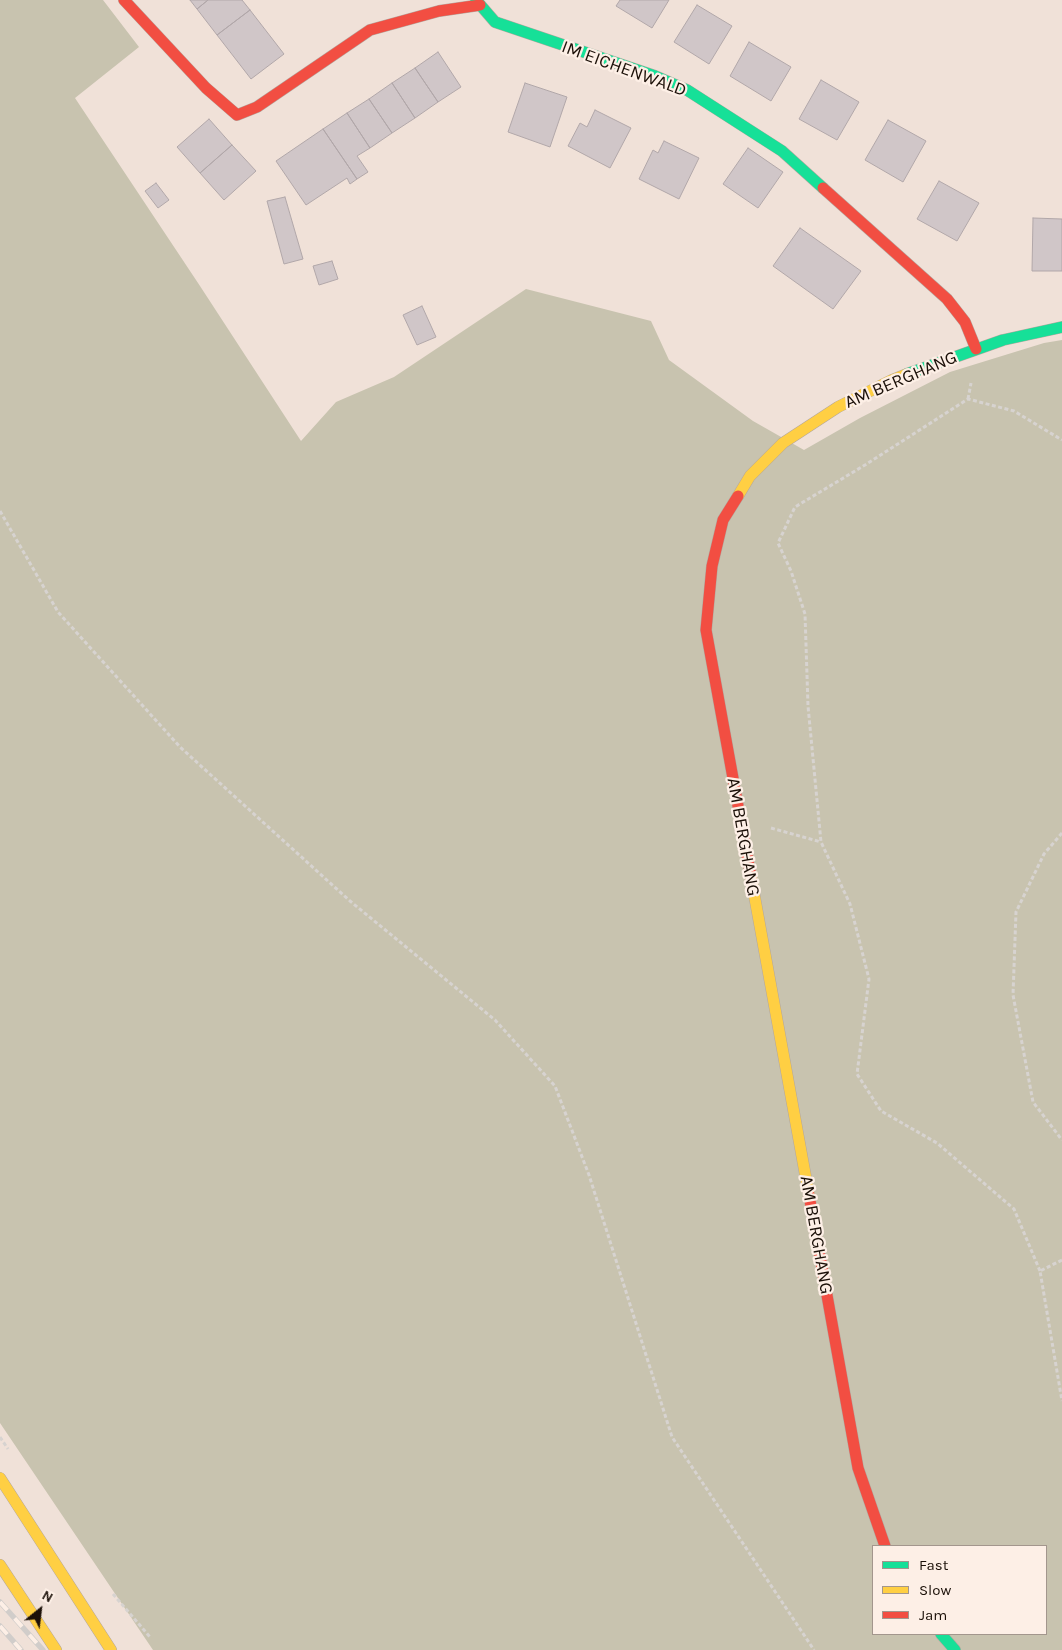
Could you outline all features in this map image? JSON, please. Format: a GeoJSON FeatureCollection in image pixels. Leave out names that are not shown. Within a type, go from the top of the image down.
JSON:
{"type":"FeatureCollection","features":[{"type":"Feature","properties":{"kind":"street","name":"IM EICHENWALD"},"geometry":{"type":"LineString","coordinates":[[124,0],[206,88],[237,115],[257,107],[370,30],[478,3],[495,22],[655,76],[687,90],[782,151],[947,300],[965,322],[976,349]]}},
{"type":"Feature","properties":{"kind":"street","name":"AM BERGHANG"},"geometry":{"type":"LineString","coordinates":[[886,1545],[858,1468],[706,630],[712,566],[723,520],[750,476],[783,443],[838,407],[892,380],[1003,340],[1062,328]]}},
{"type":"Feature","properties":{"kind":"street"},"geometry":{"type":"LineString","coordinates":[[0,1478],[111,1650]]}},
{"type":"Feature","properties":{"kind":"street"},"geometry":{"type":"LineString","coordinates":[[0,1565],[56,1650]]}},
{"type":"Feature","properties":{"kind":"street"},"geometry":{"type":"LineString","coordinates":[[942,1635],[955,1650]]}},
{"type":"Feature","properties":{"kind":"path"},"geometry":{"type":"LineString","coordinates":[[1062,440],[1014,411],[968,399],[866,465],[795,507],[778,543],[791,571],[805,614],[808,706],[821,842],[850,904],[869,979],[857,1074],[881,1111],[937,1143],[1014,1209],[1040,1271],[1062,1401]]}},
{"type":"Feature","properties":{"kind":"path"},"geometry":{"type":"LineString","coordinates":[[0,511],[58,612],[180,747],[350,901],[495,1020],[555,1086],[588,1175],[672,1437],[814,1650]]}},
{"type":"Feature","properties":{"kind":"path"},"geometry":{"type":"LineString","coordinates":[[740,820],[821,842]]}},
{"type":"Feature","properties":{"kind":"path"},"geometry":{"type":"LineString","coordinates":[[1062,833],[1044,854],[1016,912],[1013,995],[1033,1102],[1062,1140]]}},
{"type":"Feature","properties":{"kind":"path"},"geometry":{"type":"LineString","coordinates":[[1040,1271],[1062,1260]]}},
{"type":"Feature","properties":{"kind":"path"},"geometry":{"type":"LineString","coordinates":[[119,1603],[150,1637]]}},
{"type":"Feature","properties":{"kind":"shaded area"},"geometry":{"type":"Polygon","coordinates":[[[0,0],[103,0],[139,47],[75,98],[301,441],[336,402],[394,377],[526,289],[651,321],[669,360],[753,421],[804,450],[860,418],[950,372],[1044,343],[1062,340],[1062,1650],[153,1650],[0,1423],[0,0]]]}},
{"type":"Feature","properties":{"kind":"building"},"geometry":{"type":"Polygon","coordinates":[[[190,0],[208,0],[197,9],[190,0]]]}},
{"type":"Feature","properties":{"kind":"building"},"geometry":{"type":"Polygon","coordinates":[[[208,0],[242,0],[250,10],[217,35],[197,9],[208,0]]]}},
{"type":"Feature","properties":{"kind":"building"},"geometry":{"type":"Polygon","coordinates":[[[620,0],[669,0],[652,28],[616,6],[620,0]]]}},
{"type":"Feature","properties":{"kind":"building"},"geometry":{"type":"Polygon","coordinates":[[[697,5],[732,26],[709,64],[674,42],[697,5]]]}},
{"type":"Feature","properties":{"kind":"building"},"geometry":{"type":"Polygon","coordinates":[[[250,10],[284,54],[251,79],[217,35],[250,10]]]}},
{"type":"Feature","properties":{"kind":"building"},"geometry":{"type":"Polygon","coordinates":[[[749,42],[791,67],[771,101],[730,76],[749,42]]]}},
{"type":"Feature","properties":{"kind":"building"},"geometry":{"type":"Polygon","coordinates":[[[438,52],[461,87],[438,102],[415,68],[438,52]]]}},
{"type":"Feature","properties":{"kind":"building"},"geometry":{"type":"Polygon","coordinates":[[[415,68],[438,102],[415,118],[392,83],[415,68]]]}},
{"type":"Feature","properties":{"kind":"building"},"geometry":{"type":"Polygon","coordinates":[[[821,80],[859,102],[837,140],[799,119],[821,80]]]}},
{"type":"Feature","properties":{"kind":"building"},"geometry":{"type":"Polygon","coordinates":[[[392,83],[415,118],[392,133],[369,99],[392,83]]]}},
{"type":"Feature","properties":{"kind":"building"},"geometry":{"type":"Polygon","coordinates":[[[525,83],[567,97],[550,147],[508,132],[525,83]]]}},
{"type":"Feature","properties":{"kind":"building"},"geometry":{"type":"Polygon","coordinates":[[[369,99],[392,133],[370,148],[347,113],[369,99]]]}},
{"type":"Feature","properties":{"kind":"building"},"geometry":{"type":"Polygon","coordinates":[[[595,110],[631,128],[610,168],[568,146],[580,123],[587,127],[595,110]]]}},
{"type":"Feature","properties":{"kind":"building"},"geometry":{"type":"Polygon","coordinates":[[[347,113],[370,148],[357,156],[368,172],[357,179],[323,129],[347,113]]]}},
{"type":"Feature","properties":{"kind":"building"},"geometry":{"type":"Polygon","coordinates":[[[209,119],[232,145],[200,173],[177,147],[209,119]]]}},
{"type":"Feature","properties":{"kind":"building"},"geometry":{"type":"Polygon","coordinates":[[[888,120],[926,141],[903,182],[865,160],[888,120]]]}},
{"type":"Feature","properties":{"kind":"building"},"geometry":{"type":"Polygon","coordinates":[[[323,129],[357,179],[350,184],[347,178],[306,205],[276,161],[323,129]]]}},
{"type":"Feature","properties":{"kind":"building"},"geometry":{"type":"Polygon","coordinates":[[[664,141],[699,158],[679,199],[639,179],[653,150],[658,153],[664,141]]]}},
{"type":"Feature","properties":{"kind":"building"},"geometry":{"type":"Polygon","coordinates":[[[232,145],[256,171],[224,200],[200,173],[232,145]]]}},
{"type":"Feature","properties":{"kind":"building"},"geometry":{"type":"Polygon","coordinates":[[[748,148],[783,172],[758,208],[723,184],[748,148]]]}},
{"type":"Feature","properties":{"kind":"building"},"geometry":{"type":"Polygon","coordinates":[[[939,181],[979,203],[957,241],[917,219],[939,181]]]}},
{"type":"Feature","properties":{"kind":"building"},"geometry":{"type":"Polygon","coordinates":[[[156,183],[169,200],[158,208],[145,191],[156,183]]]}},
{"type":"Feature","properties":{"kind":"building"},"geometry":{"type":"Polygon","coordinates":[[[285,197],[303,259],[284,264],[267,201],[285,197]]]}},
{"type":"Feature","properties":{"kind":"building"},"geometry":{"type":"Polygon","coordinates":[[[1033,218],[1062,219],[1062,271],[1032,271],[1033,218]]]}},
{"type":"Feature","properties":{"kind":"building"},"geometry":{"type":"Polygon","coordinates":[[[800,228],[861,271],[833,309],[773,266],[800,228]]]}},
{"type":"Feature","properties":{"kind":"building"},"geometry":{"type":"Polygon","coordinates":[[[332,261],[338,279],[319,285],[313,266],[332,261]]]}},
{"type":"Feature","properties":{"kind":"building"},"geometry":{"type":"Polygon","coordinates":[[[422,306],[436,337],[417,345],[403,315],[422,306]]]}},
{"type":"Feature","properties":{"kind":"railway"},"geometry":{"type":"LineString","coordinates":[[0,1602],[43,1650]]}},
{"type":"Feature","properties":{"kind":"railway"},"geometry":{"type":"LineString","coordinates":[[0,1626],[21,1650]]}},
{"type":"Feature","properties":{"kind":"traffic: fast"},"geometry":{"type":"LineString","coordinates":[[476,0],[495,22],[655,76],[687,90],[782,151],[823,188]]}},
{"type":"Feature","properties":{"kind":"traffic: fast"},"geometry":{"type":"LineString","coordinates":[[907,374],[1003,340],[1062,327]]}},
{"type":"Feature","properties":{"kind":"traffic: fast"},"geometry":{"type":"LineString","coordinates":[[942,1635],[955,1650]]}},
{"type":"Feature","properties":{"kind":"traffic: slow"},"geometry":{"type":"LineString","coordinates":[[738,496],[750,476],[783,443],[838,407],[907,374]]}},
{"type":"Feature","properties":{"kind":"traffic: slow"},"geometry":{"type":"LineString","coordinates":[[751,877],[809,1195]]}},
{"type":"Feature","properties":{"kind":"traffic: slow"},"geometry":{"type":"LineString","coordinates":[[0,1478],[111,1650]]}},
{"type":"Feature","properties":{"kind":"traffic: slow"},"geometry":{"type":"LineString","coordinates":[[0,1565],[56,1650]]}},
{"type":"Feature","properties":{"kind":"traffic: jam"},"geometry":{"type":"LineString","coordinates":[[124,0],[206,88],[237,115],[257,107],[370,30],[439,11],[480,5]]}},
{"type":"Feature","properties":{"kind":"traffic: jam"},"geometry":{"type":"LineString","coordinates":[[823,188],[947,299],[965,322],[976,349]]}},
{"type":"Feature","properties":{"kind":"traffic: jam"},"geometry":{"type":"LineString","coordinates":[[738,496],[723,520],[712,566],[706,630],[751,877]]}},
{"type":"Feature","properties":{"kind":"traffic: jam"},"geometry":{"type":"LineString","coordinates":[[809,1195],[858,1468],[885,1545]]}}]}
